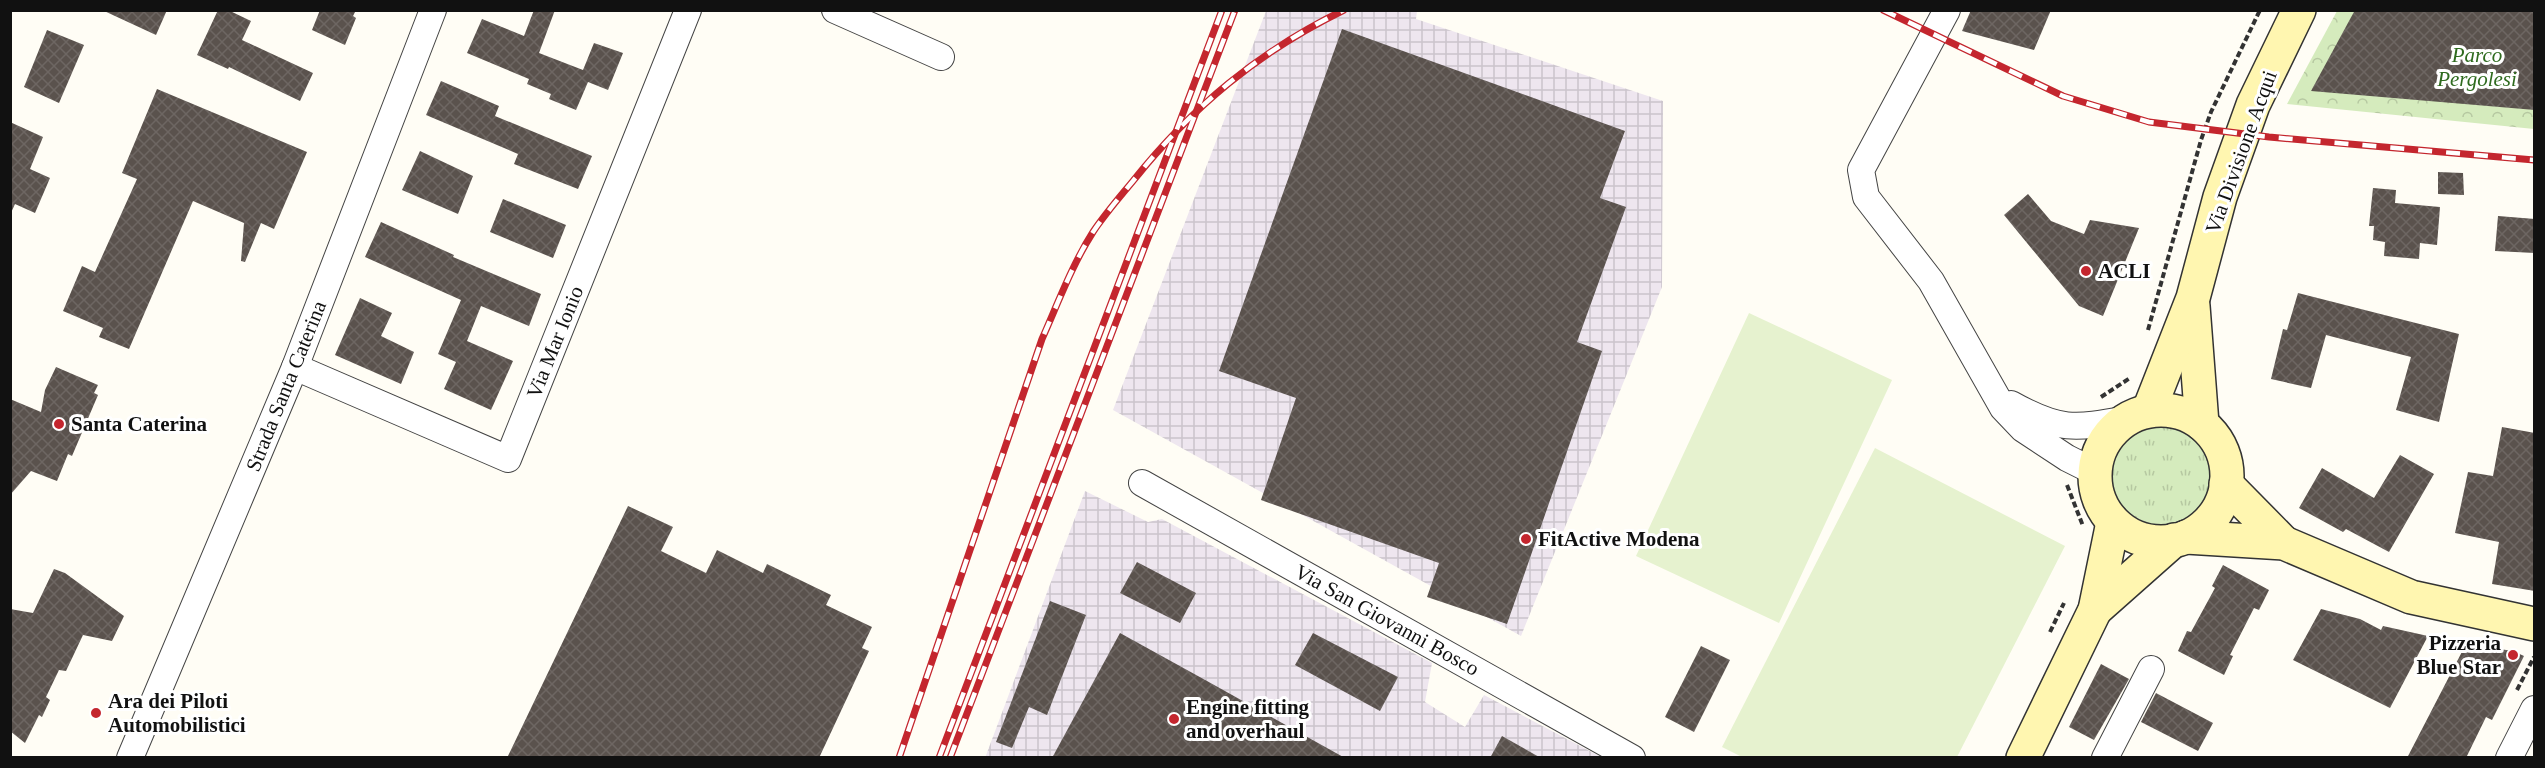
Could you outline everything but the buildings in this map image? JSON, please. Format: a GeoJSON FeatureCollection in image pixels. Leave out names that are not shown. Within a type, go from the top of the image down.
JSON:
{"type":"FeatureCollection","features":[{"type":"Feature","properties":{"kind":"main road","name":"Via Divisione Acqui"},"geometry":{"type":"LineString","coordinates":[[2138,414],[2193,298],[2220,197],[2253,105],[2299,10]]}},
{"type":"Feature","properties":{"kind":"main road","name":"Via Divisione Acqui"},"geometry":{"type":"LineString","coordinates":[[2193,298],[2202,424]]}},
{"type":"Feature","properties":{"kind":"main road"},"geometry":{"type":"LineString","coordinates":[[2023,758],[2081,604],[2099,525],[2105,512],[2097,492],[2081,465],[2100,448],[2113,430],[2138,414],[2165,409],[2180,412],[2202,424],[2219,446],[2224,459],[2226,484],[2215,513],[2207,523],[2081,604]]}},
{"type":"Feature","properties":{"kind":"main road"},"geometry":{"type":"LineString","coordinates":[[2226,484],[2284,543]]}},
{"type":"Feature","properties":{"kind":"main road"},"geometry":{"type":"LineString","coordinates":[[2099,525],[2159,542],[2180,539],[2284,543],[2411,597],[2535,624]]}},
{"type":"Feature","properties":{"kind":"street","name":"Strada Santa Caterina"},"geometry":{"type":"LineString","coordinates":[[130,758],[295,367],[433,10]]}},
{"type":"Feature","properties":{"kind":"street","name":"Via Mar Ionio"},"geometry":{"type":"LineString","coordinates":[[295,367],[508,459],[688,10]]}},
{"type":"Feature","properties":{"kind":"street"},"geometry":{"type":"LineString","coordinates":[[835,10],[941,57]]}},
{"type":"Feature","properties":{"kind":"street"},"geometry":{"type":"LineString","coordinates":[[1947,10],[1862,170],[1866,197],[1931,281],[2003,408],[2023,429],[2081,465]]}},
{"type":"Feature","properties":{"kind":"street"},"geometry":{"type":"LineString","coordinates":[[1995,395],[2044,421],[2075,428],[2138,414]]}},
{"type":"Feature","properties":{"kind":"street","name":"Via San Giovanni Bosco"},"geometry":{"type":"LineString","coordinates":[[1142,483],[1632,758]]}},
{"type":"Feature","properties":{"kind":"street"},"geometry":{"type":"LineString","coordinates":[[2105,758],[2151,669]]}},
{"type":"Feature","properties":{"kind":"street"},"geometry":{"type":"LineString","coordinates":[[2509,758],[2535,709]]}},
{"type":"Feature","properties":{"kind":"path"},"geometry":{"type":"LineString","coordinates":[[2146,336],[2201,140],[2211,112],[2260,10]]}},
{"type":"Feature","properties":{"kind":"path"},"geometry":{"type":"LineString","coordinates":[[2075,428],[2089,403],[2119,387],[2131,378],[2134,371]]}},
{"type":"Feature","properties":{"kind":"path"},"geometry":{"type":"LineString","coordinates":[[2081,465],[2065,479],[2074,507],[2099,525]]}},
{"type":"Feature","properties":{"kind":"path"},"geometry":{"type":"LineString","coordinates":[[2048,637],[2081,604]]}},
{"type":"Feature","properties":{"kind":"shaded area"},"geometry":{"type":"Polygon","coordinates":[[[1266,11],[1417,11],[1416,19],[1663,101],[1662,287],[1521,636],[1113,410],[1266,11]]]}},
{"type":"Feature","properties":{"kind":"shaded area"},"geometry":{"type":"Polygon","coordinates":[[[1085,491],[1148,522],[1162,519],[1432,663],[1425,702],[1465,727],[1484,695],[1601,757],[985,758],[1085,491]]]}},
{"type":"Feature","properties":{"kind":"green space","name":"Parco Pergolesi"},"geometry":{"type":"Polygon","coordinates":[[[2337,11],[2534,11],[2534,129],[2287,104],[2337,11]]]}},
{"type":"Feature","properties":{"kind":"green space"},"geometry":{"type":"Polygon","coordinates":[[[1749,313],[1892,380],[1779,623],[1636,556],[1749,313]]]}},
{"type":"Feature","properties":{"kind":"green space"},"geometry":{"type":"Polygon","coordinates":[[[2161,420],[2182,424],[2200,436],[2212,454],[2216,475],[2212,496],[2200,514],[2182,526],[2161,530],[2140,526],[2122,514],[2110,496],[2106,475],[2110,454],[2122,436],[2140,424],[2161,420]]]}},
{"type":"Feature","properties":{"kind":"green space"},"geometry":{"type":"Polygon","coordinates":[[[1875,448],[2065,546],[1957,757],[1742,757],[1722,747],[1875,448]]]}},
{"type":"Feature","properties":{"kind":"railway"},"geometry":{"type":"LineString","coordinates":[[939,758],[1222,10]]}},
{"type":"Feature","properties":{"kind":"railway"},"geometry":{"type":"LineString","coordinates":[[950,758],[1235,10]]}},
{"type":"Feature","properties":{"kind":"railway"},"geometry":{"type":"LineString","coordinates":[[899,758],[1042,339],[1085,245],[1107,212],[1155,154],[1203,105],[1255,63],[1283,44],[1344,10]]}},
{"type":"Feature","properties":{"kind":"railway"},"geometry":{"type":"LineString","coordinates":[[1883,10],[2063,96],[2149,122],[2269,137],[2534,160]]}},
{"type":"Feature","properties":{"kind":"place","name":"ACLI"},"geometry":{"type":"Point","coordinates":[2086,271]}},
{"type":"Feature","properties":{"kind":"place","name":"Santa Caterina"},"geometry":{"type":"Point","coordinates":[59,424]}},
{"type":"Feature","properties":{"kind":"place","name":"FitActive Modena"},"geometry":{"type":"Point","coordinates":[1526,539]}},
{"type":"Feature","properties":{"kind":"place","name":"Pizzeria Blue Star"},"geometry":{"type":"Point","coordinates":[2513,655]}},
{"type":"Feature","properties":{"kind":"place","name":"Ara dei Piloti Automobilistici"},"geometry":{"type":"Point","coordinates":[96,713]}},
{"type":"Feature","properties":{"kind":"place","name":"Engine fitting and overhaul"},"geometry":{"type":"Point","coordinates":[1174,719]}}]}
